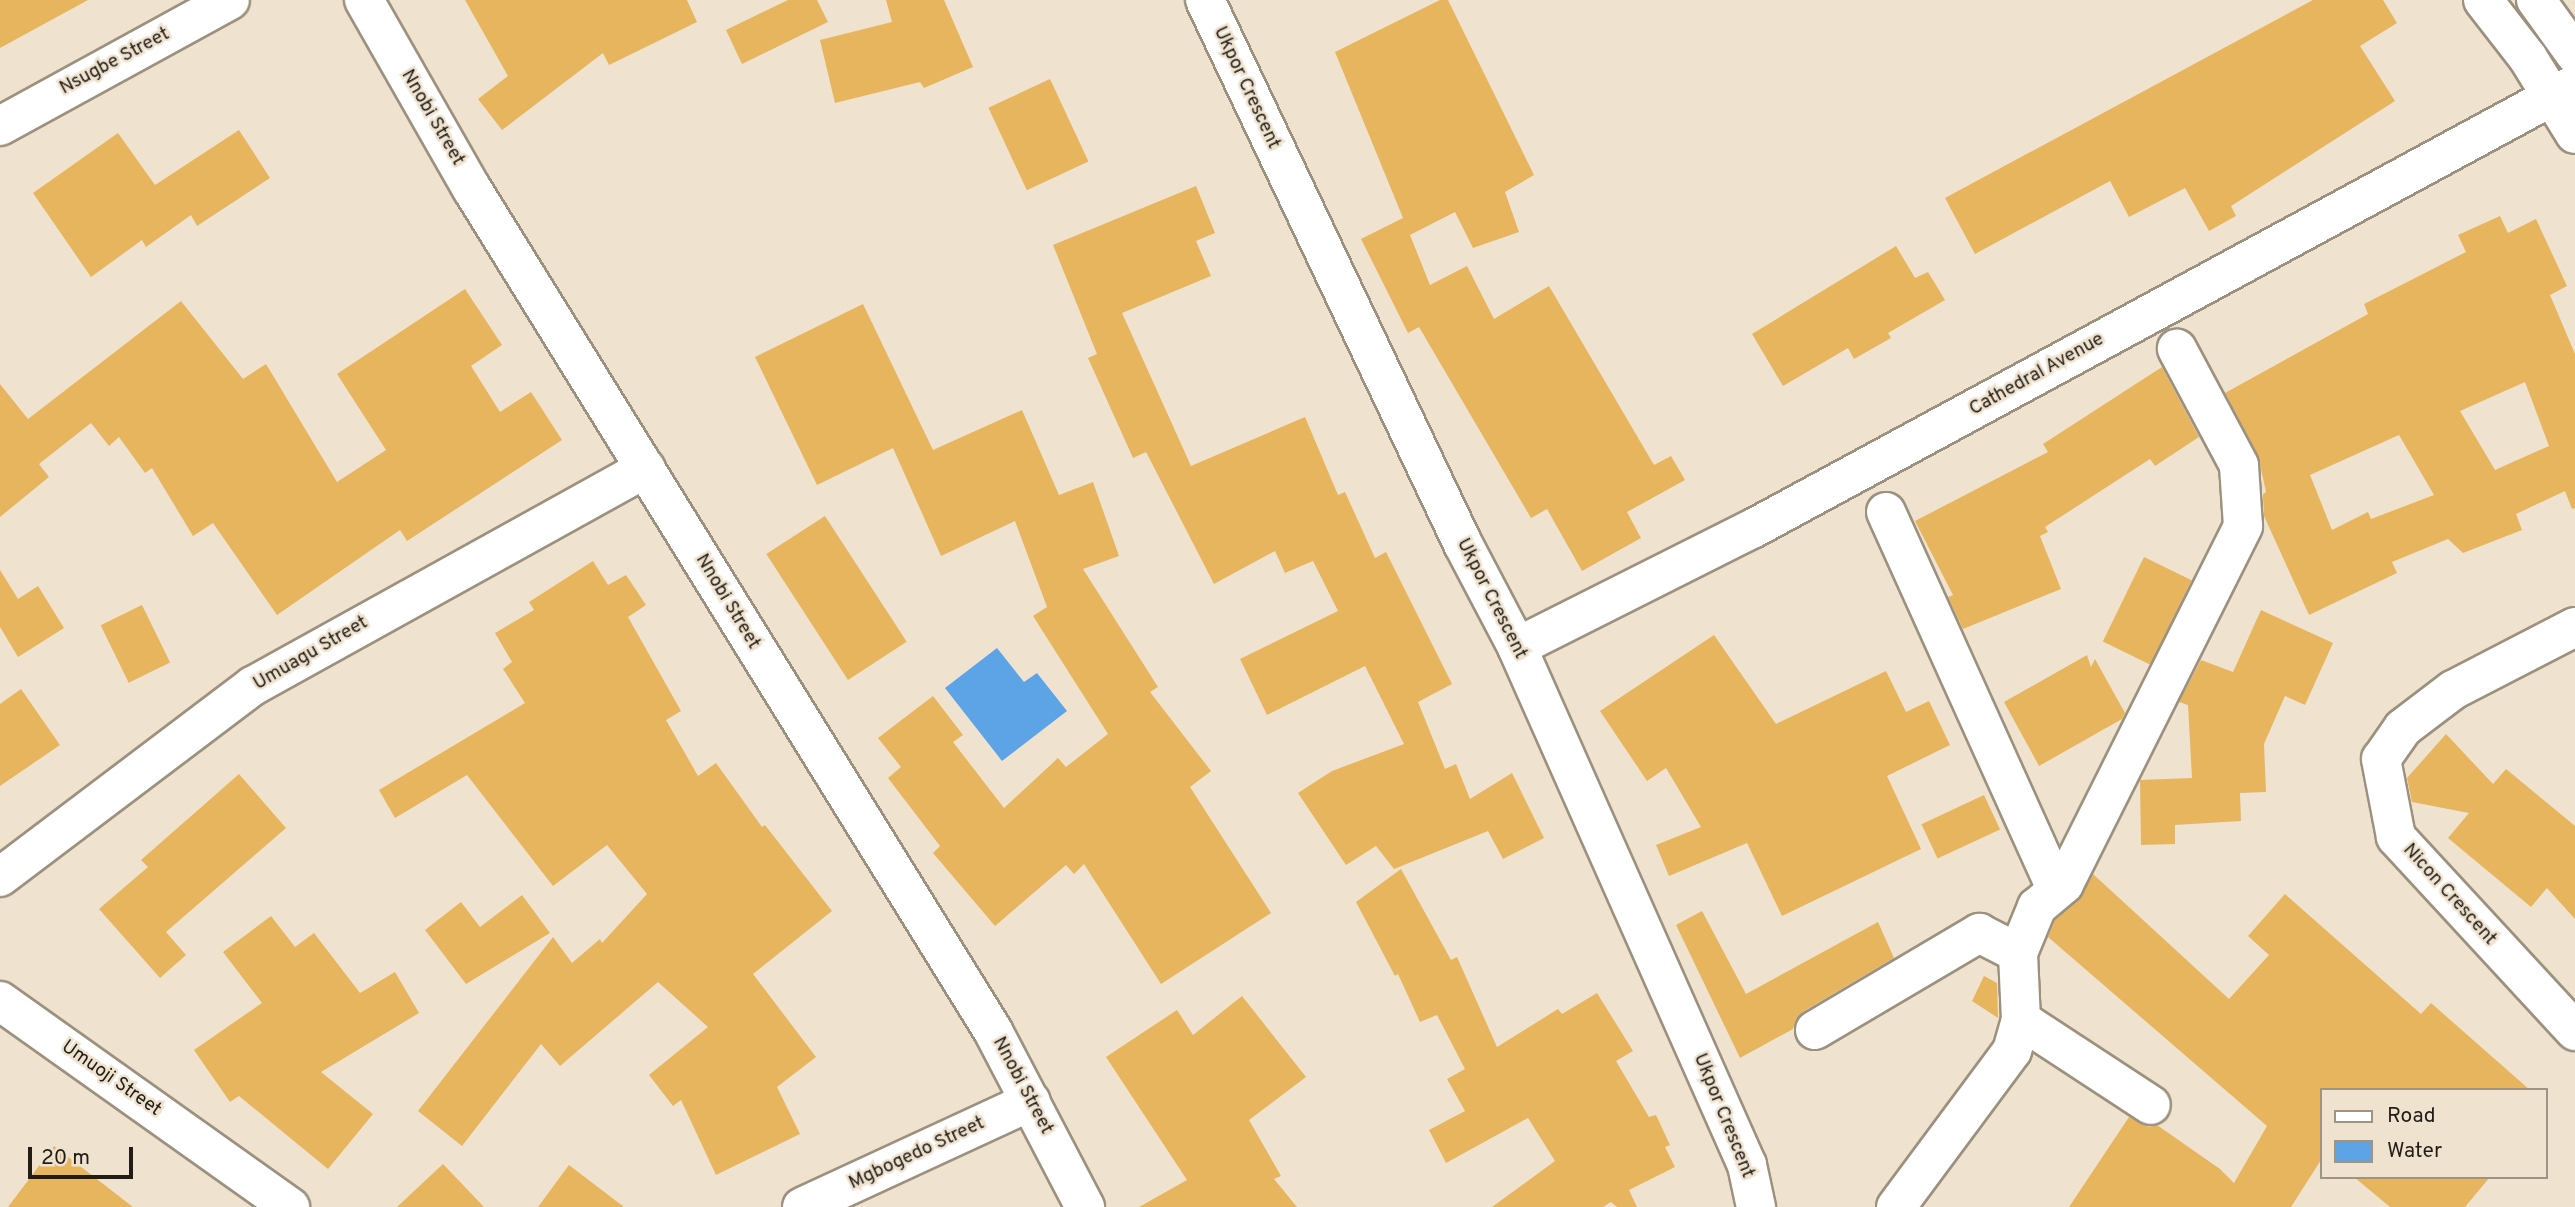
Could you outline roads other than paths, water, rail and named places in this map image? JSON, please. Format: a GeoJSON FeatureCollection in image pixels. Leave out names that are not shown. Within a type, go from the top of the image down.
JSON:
{"type":"FeatureCollection","features":[{"type":"Feature","properties":{"kind":"street","name":"Nsugbe Street"},"geometry":{"type":"LineString","coordinates":[[0,126],[230,0]]}},
{"type":"Feature","properties":{"kind":"street","name":"Nnobi Street"},"geometry":{"type":"LineString","coordinates":[[364,0],[472,189],[646,468],[850,804],[993,1031],[1085,1207]]}},
{"type":"Feature","properties":{"kind":"street","name":"Ukpor Crescent"},"geometry":{"type":"LineString","coordinates":[[1205,0],[1463,544],[1517,647],[1736,1139],[1747,1165],[1756,1207]]}},
{"type":"Feature","properties":{"kind":"street"},"geometry":{"type":"LineString","coordinates":[[2483,0],[2564,89],[2575,134]]}},
{"type":"Feature","properties":{"kind":"street"},"geometry":{"type":"LineString","coordinates":[[2536,0],[2575,54]]}},
{"type":"Feature","properties":{"kind":"street","name":"Cathedral Avenue"},"geometry":{"type":"LineString","coordinates":[[1517,647],[1755,528],[2564,89]]}},
{"type":"Feature","properties":{"kind":"street"},"geometry":{"type":"LineString","coordinates":[[1896,1207],[2012,1051],[2021,1020],[2018,953],[2037,906],[2064,884],[2243,526],[2239,466],[2177,349]]}},
{"type":"Feature","properties":{"kind":"street","name":"Umuagu Street"},"geometry":{"type":"LineString","coordinates":[[0,877],[253,686],[646,468]]}},
{"type":"Feature","properties":{"kind":"street"},"geometry":{"type":"LineString","coordinates":[[1886,512],[2052,879],[2064,884]]}},
{"type":"Feature","properties":{"kind":"street","name":"Nicon Crescent"},"geometry":{"type":"LineString","coordinates":[[2575,627],[2453,690],[2403,728],[2381,759],[2396,837],[2575,1031]]}},
{"type":"Feature","properties":{"kind":"street"},"geometry":{"type":"LineString","coordinates":[[1815,1030],[1979,933],[2018,953]]}},
{"type":"Feature","properties":{"kind":"street","name":"Umuoji Street"},"geometry":{"type":"LineString","coordinates":[[0,1001],[290,1207]]}},
{"type":"Feature","properties":{"kind":"street"},"geometry":{"type":"LineString","coordinates":[[2021,1020],[2151,1105]]}},
{"type":"Feature","properties":{"kind":"street","name":"Mgbogedo Street"},"geometry":{"type":"LineString","coordinates":[[802,1207],[1031,1101]]}},
{"type":"Feature","properties":{"kind":"water"},"geometry":{"type":"Polygon","coordinates":[[[997,648],[1024,682],[1037,673],[1067,711],[1002,761],[945,688],[997,648]]]}}]}
